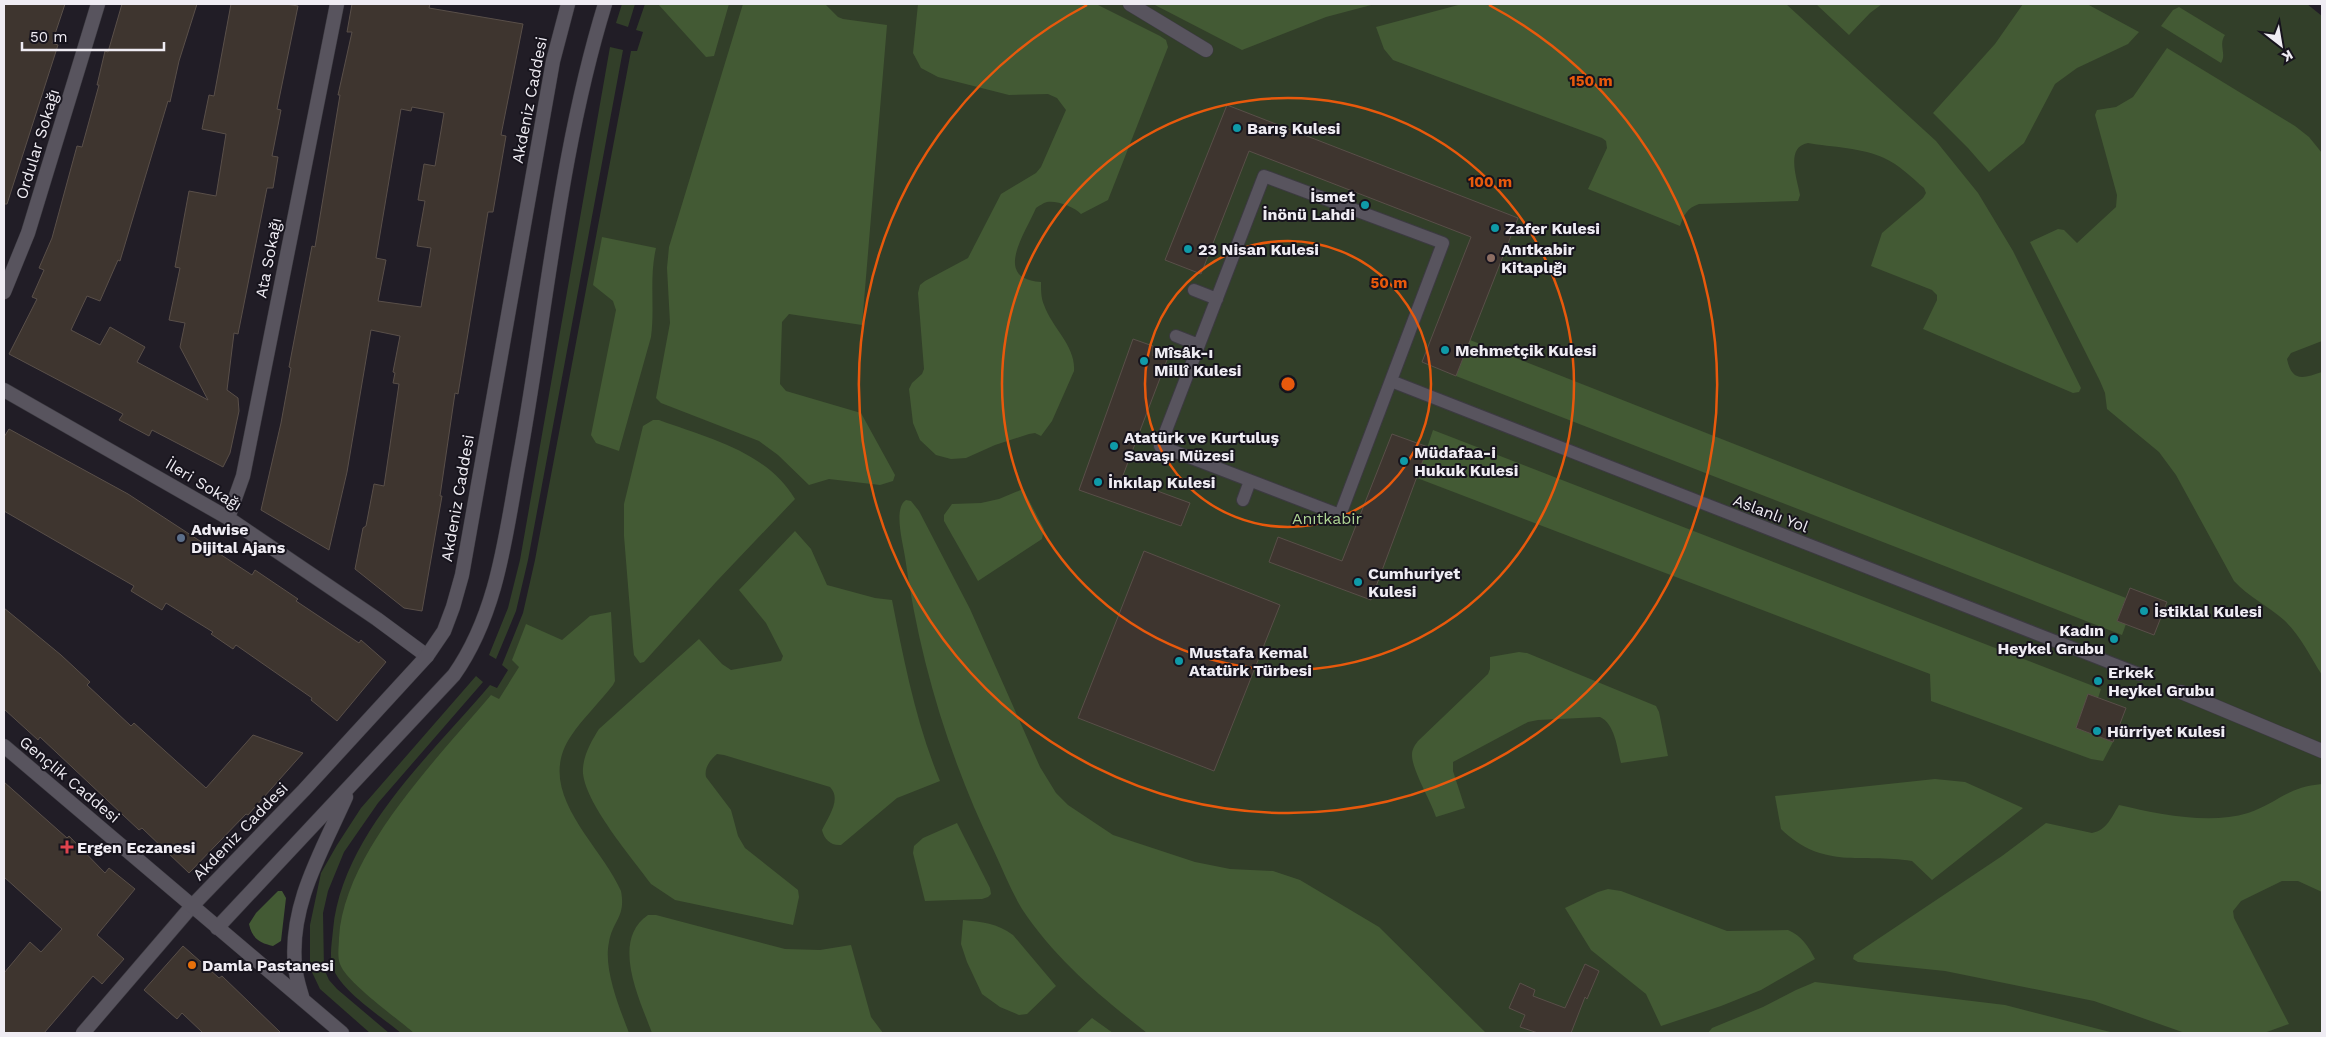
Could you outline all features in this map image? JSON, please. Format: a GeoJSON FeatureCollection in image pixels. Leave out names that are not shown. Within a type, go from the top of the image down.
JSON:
{"type":"FeatureCollection","features":[{"type":"Feature","properties":{"kind":"main road","name":"Ordular Sokağı"},"geometry":{"type":"LineString","coordinates":[[4,292],[28,234],[98,4]]}},
{"type":"Feature","properties":{"kind":"main road","name":"Ata Sokağı"},"geometry":{"type":"LineString","coordinates":[[228,518],[243,476],[337,4]]}},
{"type":"Feature","properties":{"kind":"main road","name":"Akdeniz Caddesi"},"geometry":{"type":"LineString","coordinates":[[83,1033],[192,906],[304,790],[427,656],[444,631],[462,574],[553,61],[568,4]]}},
{"type":"Feature","properties":{"kind":"main road"},"geometry":{"type":"LineString","coordinates":[[217,928],[454,675],[470,653],[490,604],[500,563],[528,411],[565,178],[596,35],[606,4]]}},
{"type":"Feature","properties":{"kind":"main road"},"geometry":{"type":"LineString","coordinates":[[1130,4],[1206,50]]}},
{"type":"Feature","properties":{"kind":"main road","name":"İleri Sokağı"},"geometry":{"type":"LineString","coordinates":[[4,390],[228,518],[377,619],[427,656]]}},
{"type":"Feature","properties":{"kind":"main road"},"geometry":{"type":"LineString","coordinates":[[2181,692],[2322,751]]}},
{"type":"Feature","properties":{"kind":"main road","name":"Gençlik Caddesi"},"geometry":{"type":"LineString","coordinates":[[4,746],[342,1033]]}},
{"type":"Feature","properties":{"kind":"main road"},"geometry":{"type":"LineString","coordinates":[[303,1000],[295,960],[294,944],[299,908],[308,881],[352,785]]}},
{"type":"Feature","properties":{"kind":"street"},"geometry":{"type":"LineString","coordinates":[[1264,176],[1443,243],[1340,515],[1160,446],[1217,299],[1264,176]]}},
{"type":"Feature","properties":{"kind":"street"},"geometry":{"type":"LineString","coordinates":[[1194,290],[1217,299]]}},
{"type":"Feature","properties":{"kind":"street"},"geometry":{"type":"LineString","coordinates":[[1176,336],[1199,345]]}},
{"type":"Feature","properties":{"kind":"street","name":"Aslanlı Yol"},"geometry":{"type":"LineString","coordinates":[[1391,381],[2139,674]]}},
{"type":"Feature","properties":{"kind":"street"},"geometry":{"type":"LineString","coordinates":[[1243,500],[1250,481]]}},
{"type":"Feature","properties":{"kind":"green space"},"geometry":{"type":"Polygon","coordinates":[[[622,4],[635,4],[628,27],[616,23],[622,4]]]}},
{"type":"Feature","properties":{"kind":"green space","name":"Anıtkabir"},"geometry":{"type":"Polygon","coordinates":[[[645,4],[2307,4],[2322,16],[2322,1033],[401,1033],[344,986],[333,968],[331,959],[333,930],[340,895],[353,861],[371,829],[393,798],[490,685],[497,688],[508,670],[502,665],[523,613],[535,560],[631,51],[637,51],[643,32],[636,30],[645,4]]]}},
{"type":"Feature","properties":{"kind":"green space"},"geometry":{"type":"Polygon","coordinates":[[[658,4],[729,4],[714,56],[706,57],[658,4]]]}},
{"type":"Feature","properties":{"kind":"green space"},"geometry":{"type":"Polygon","coordinates":[[[743,4],[825,4],[838,17],[843,19],[887,25],[862,325],[789,314],[782,322],[780,384],[786,391],[861,413],[895,475],[893,481],[880,485],[829,479],[809,485],[778,455],[759,441],[661,403],[656,398],[670,323],[667,268],[669,247],[743,4]]]}},
{"type":"Feature","properties":{"kind":"green space"},"geometry":{"type":"Polygon","coordinates":[[[918,4],[1096,4],[1160,36],[1166,40],[1168,47],[1108,200],[1081,214],[1060,203],[1047,202],[1041,205],[1036,208],[1016,254],[1015,264],[1018,273],[1026,279],[1041,282],[1044,305],[1052,322],[1067,345],[1074,362],[1074,371],[1052,421],[1041,436],[1035,433],[1029,434],[995,445],[966,458],[951,459],[936,455],[920,440],[913,423],[909,389],[924,369],[918,293],[920,285],[968,258],[1001,194],[1036,173],[1041,167],[1066,110],[1057,98],[1048,94],[1009,95],[938,77],[921,68],[913,53],[918,4]]]}},
{"type":"Feature","properties":{"kind":"green space"},"geometry":{"type":"Polygon","coordinates":[[[1153,4],[1375,4],[1326,17],[1242,50],[1153,4]]]}},
{"type":"Feature","properties":{"kind":"green space"},"geometry":{"type":"Polygon","coordinates":[[[1462,4],[1786,4],[1936,141],[1978,193],[2013,251],[2081,388],[2079,392],[2073,393],[1923,329],[1937,300],[1937,295],[1932,290],[1871,266],[1882,233],[1923,198],[1926,193],[1924,188],[1895,164],[1867,152],[1808,143],[1797,150],[1795,157],[1795,172],[1800,195],[1798,201],[1699,204],[1686,212],[1680,226],[1588,189],[1607,148],[1606,141],[1602,138],[1393,60],[1384,49],[1376,27],[1462,4]]]}},
{"type":"Feature","properties":{"kind":"green space"},"geometry":{"type":"Polygon","coordinates":[[[1816,4],[1882,4],[1870,13],[1849,35],[1816,4]]]}},
{"type":"Feature","properties":{"kind":"green space"},"geometry":{"type":"Polygon","coordinates":[[[2023,4],[2087,4],[2139,32],[2128,44],[2077,68],[2055,84],[2024,143],[1989,172],[1933,113],[1995,44],[2023,4]]]}},
{"type":"Feature","properties":{"kind":"green space"},"geometry":{"type":"Polygon","coordinates":[[[2179,7],[2225,35],[2222,42],[2223,60],[2221,63],[2161,26],[2173,10],[2179,7]]]}},
{"type":"Feature","properties":{"kind":"green space"},"geometry":{"type":"Polygon","coordinates":[[[610,47],[623,50],[528,560],[516,611],[496,659],[489,655],[508,608],[520,560],[610,47]]]}},
{"type":"Feature","properties":{"kind":"green space"},"geometry":{"type":"Polygon","coordinates":[[[2167,48],[2295,126],[2309,137],[2322,153],[2322,341],[2291,353],[2287,359],[2292,372],[2300,377],[2322,372],[2322,675],[2290,626],[2234,581],[2176,475],[2159,452],[2107,409],[2105,393],[2100,381],[2030,242],[2058,229],[2064,230],[2077,243],[2116,207],[2117,195],[2095,115],[2097,110],[2116,107],[2133,97],[2167,48]]]}},
{"type":"Feature","properties":{"kind":"green space"},"geometry":{"type":"Polygon","coordinates":[[[602,237],[656,248],[653,270],[651,337],[619,451],[596,443],[591,435],[616,310],[613,301],[593,285],[602,237]]]}},
{"type":"Feature","properties":{"kind":"green space"},"geometry":{"type":"Polygon","coordinates":[[[1470,340],[2126,598],[2117,621],[2126,624],[2122,635],[1456,376],[1470,340]]]}},
{"type":"Feature","properties":{"kind":"green space"},"geometry":{"type":"Polygon","coordinates":[[[653,420],[659,420],[716,440],[752,458],[783,483],[795,499],[716,582],[644,662],[640,663],[634,655],[633,647],[624,536],[624,504],[643,426],[653,420]]]}},
{"type":"Feature","properties":{"kind":"green space"},"geometry":{"type":"Polygon","coordinates":[[[1433,430],[2101,689],[2098,698],[2088,695],[2076,728],[2113,742],[2103,761],[2091,759],[1931,701],[1930,674],[1417,478],[1433,430]]]}},
{"type":"Feature","properties":{"kind":"green space"},"geometry":{"type":"Polygon","coordinates":[[[1023,489],[1044,529],[1042,539],[978,581],[944,521],[944,515],[952,504],[981,503],[999,499],[1023,489]]]}},
{"type":"Feature","properties":{"kind":"green space"},"geometry":{"type":"Polygon","coordinates":[[[906,500],[911,501],[919,511],[970,609],[1040,767],[1056,793],[1068,805],[1113,835],[1195,862],[1230,869],[1273,871],[1300,880],[1379,927],[1486,1033],[1147,1033],[1080,976],[1049,944],[1022,909],[963,780],[938,707],[918,633],[899,518],[902,504],[906,500]]]}},
{"type":"Feature","properties":{"kind":"green space"},"geometry":{"type":"Polygon","coordinates":[[[795,531],[811,549],[827,585],[875,598],[892,600],[917,714],[940,781],[897,798],[841,845],[837,845],[824,836],[822,830],[833,808],[835,797],[830,787],[724,755],[717,754],[714,756],[707,767],[706,777],[731,810],[738,836],[745,848],[798,890],[799,897],[793,925],[675,900],[651,884],[598,811],[584,781],[583,768],[591,742],[599,729],[699,639],[722,664],[731,670],[781,661],[783,656],[766,623],[739,590],[795,531]]]}},
{"type":"Feature","properties":{"kind":"green space"},"geometry":{"type":"Polygon","coordinates":[[[611,612],[615,681],[571,736],[561,757],[560,777],[565,797],[574,816],[621,891],[622,907],[609,942],[608,964],[613,989],[629,1033],[414,1033],[362,990],[344,972],[340,964],[338,954],[339,938],[345,905],[357,873],[375,840],[421,777],[491,695],[499,699],[519,667],[512,660],[526,624],[562,640],[590,616],[611,612]]]}},
{"type":"Feature","properties":{"kind":"green space"},"geometry":{"type":"Polygon","coordinates":[[[1519,652],[1527,653],[1656,706],[1659,712],[1668,756],[1621,763],[1612,731],[1605,720],[1600,717],[1528,722],[1453,762],[1453,771],[1465,808],[1436,817],[1415,769],[1412,755],[1414,747],[1488,674],[1490,657],[1519,652]]]}},
{"type":"Feature","properties":{"kind":"green space"},"geometry":{"type":"Polygon","coordinates":[[[476,676],[483,682],[378,803],[344,852],[328,891],[323,913],[324,969],[329,980],[337,989],[389,1033],[370,1033],[320,989],[310,968],[310,925],[321,873],[361,808],[476,676]]]}},
{"type":"Feature","properties":{"kind":"green space"},"geometry":{"type":"Polygon","coordinates":[[[1935,779],[1965,782],[2023,808],[1932,880],[1912,861],[1827,855],[1797,842],[1781,829],[1775,796],[1935,779]]]}},
{"type":"Feature","properties":{"kind":"green space"},"geometry":{"type":"Polygon","coordinates":[[[2322,784],[2322,892],[2298,881],[2282,881],[2241,901],[2233,911],[2234,918],[2289,1024],[2264,1033],[2185,1033],[2094,1001],[1945,971],[1858,962],[1853,959],[1854,955],[2002,856],[2046,823],[2092,833],[2105,826],[2119,805],[2184,817],[2217,818],[2233,816],[2258,809],[2300,788],[2322,784]]]}},
{"type":"Feature","properties":{"kind":"green space"},"geometry":{"type":"Polygon","coordinates":[[[957,823],[990,888],[991,894],[982,899],[925,901],[913,853],[914,846],[923,838],[957,823]]]}},
{"type":"Feature","properties":{"kind":"green space"},"geometry":{"type":"Polygon","coordinates":[[[1608,889],[1621,891],[1727,931],[1788,930],[1804,942],[1815,959],[1761,990],[1721,1006],[1661,1026],[1646,994],[1591,950],[1565,908],[1608,889]]]}},
{"type":"Feature","properties":{"kind":"green space"},"geometry":{"type":"Polygon","coordinates":[[[278,891],[282,891],[286,898],[281,941],[273,946],[257,939],[252,933],[249,924],[256,913],[278,891]]]}},
{"type":"Feature","properties":{"kind":"green space"},"geometry":{"type":"Polygon","coordinates":[[[648,915],[656,915],[785,949],[820,950],[851,945],[871,1017],[883,1033],[652,1033],[635,988],[629,955],[631,940],[637,926],[648,915]]]}},
{"type":"Feature","properties":{"kind":"green space"},"geometry":{"type":"Polygon","coordinates":[[[963,920],[983,922],[1013,935],[1056,986],[1027,1014],[1019,1015],[1000,1007],[982,994],[967,962],[961,944],[963,920]]]}},
{"type":"Feature","properties":{"kind":"green space"},"geometry":{"type":"Polygon","coordinates":[[[1815,982],[2005,1005],[2114,1033],[1708,1033],[1712,1028],[1763,1007],[1815,982]]]}},
{"type":"Feature","properties":{"kind":"green space"},"geometry":{"type":"Polygon","coordinates":[[[1092,1018],[1113,1033],[1076,1033],[1092,1018]]]}},
{"type":"Feature","properties":{"kind":"building"},"geometry":{"type":"Polygon","coordinates":[[[4,4],[65,4],[52,43],[58,45],[7,204],[4,204],[4,4]]]}},
{"type":"Feature","properties":{"kind":"building"},"geometry":{"type":"Polygon","coordinates":[[[122,4],[197,4],[179,61],[170,102],[168,101],[120,261],[118,260],[100,301],[87,296],[71,330],[100,345],[110,327],[145,347],[137,362],[208,400],[180,347],[185,323],[169,320],[180,268],[175,267],[189,191],[216,196],[226,134],[202,129],[209,95],[214,96],[231,4],[286,4],[298,6],[277,109],[281,110],[272,156],[278,157],[273,188],[267,188],[238,334],[234,333],[227,390],[238,398],[239,411],[230,453],[223,467],[152,430],[149,436],[119,420],[123,414],[9,354],[37,299],[32,297],[44,270],[39,268],[52,238],[77,146],[82,147],[99,85],[97,85],[105,51],[108,52],[122,4]]]}},
{"type":"Feature","properties":{"kind":"building"},"geometry":{"type":"Polygon","coordinates":[[[352,4],[430,4],[429,8],[523,24],[501,135],[506,136],[493,212],[488,212],[458,394],[455,393],[440,496],[442,496],[422,611],[404,608],[355,569],[374,484],[384,486],[399,384],[393,383],[395,373],[393,372],[400,336],[371,330],[347,472],[329,550],[261,510],[281,423],[291,368],[289,367],[312,246],[315,247],[340,95],[338,95],[352,32],[347,32],[352,4]],[[412,107],[411,111],[401,109],[376,258],[386,260],[378,301],[421,307],[431,248],[417,246],[425,201],[418,200],[424,164],[435,166],[444,113],[412,107]]]}},
{"type":"Feature","properties":{"kind":"building"},"geometry":{"type":"Polygon","coordinates":[[[1227,105],[1518,218],[1456,376],[1422,362],[1471,237],[1249,151],[1201,274],[1165,260],[1227,105]]]}},
{"type":"Feature","properties":{"kind":"building","name":"Atatürk ve Kurtuluş Savaşı Müzesi"},"geometry":{"type":"Polygon","coordinates":[[[1133,339],[1153,346],[1153,356],[1157,347],[1170,352],[1122,478],[1190,503],[1181,526],[1079,490],[1133,339]]]}},
{"type":"Feature","properties":{"kind":"building"},"geometry":{"type":"Polygon","coordinates":[[[9,429],[128,494],[252,575],[255,570],[298,599],[296,601],[359,643],[361,640],[386,662],[337,721],[311,700],[312,698],[236,645],[233,649],[211,634],[213,632],[166,603],[162,610],[131,591],[134,586],[4,511],[4,437],[9,429]]]}},
{"type":"Feature","properties":{"kind":"building"},"geometry":{"type":"Polygon","coordinates":[[[1392,434],[1428,447],[1371,600],[1269,562],[1278,537],[1342,561],[1392,434]]]}},
{"type":"Feature","properties":{"kind":"building","name":"Mustafa Kemal Atatürk Türbesi"},"geometry":{"type":"Polygon","coordinates":[[[1144,551],[1280,605],[1214,771],[1078,718],[1144,551]]]}},
{"type":"Feature","properties":{"kind":"building"},"geometry":{"type":"Polygon","coordinates":[[[2130,588],[2167,602],[2154,635],[2117,621],[2130,588]]]}},
{"type":"Feature","properties":{"kind":"building"},"geometry":{"type":"Polygon","coordinates":[[[4,608],[61,655],[90,682],[87,685],[131,726],[134,723],[206,788],[253,735],[303,753],[248,815],[246,814],[189,873],[142,828],[139,830],[40,737],[38,740],[4,709],[4,608]]]}},
{"type":"Feature","properties":{"kind":"building"},"geometry":{"type":"Polygon","coordinates":[[[2088,694],[2126,708],[2113,742],[2076,728],[2088,694]]]}},
{"type":"Feature","properties":{"kind":"building"},"geometry":{"type":"Polygon","coordinates":[[[4,782],[67,838],[69,836],[105,873],[109,868],[135,889],[97,935],[124,959],[102,984],[93,976],[44,1033],[4,1033],[4,973],[30,942],[41,952],[62,929],[4,877],[4,782]]]}},
{"type":"Feature","properties":{"kind":"building"},"geometry":{"type":"Polygon","coordinates":[[[183,946],[219,978],[222,976],[281,1033],[203,1033],[182,1013],[177,1019],[144,990],[183,946]]]}},
{"type":"Feature","properties":{"kind":"building"},"geometry":{"type":"Polygon","coordinates":[[[1585,964],[1599,971],[1587,999],[1585,997],[1571,1033],[1538,1033],[1520,1027],[1525,1015],[1509,1008],[1520,983],[1535,990],[1533,996],[1565,1008],[1585,964]]]}},
{"type":"Feature","properties":{"kind":"place","name":"Barış Kulesi"},"geometry":{"type":"Point","coordinates":[1237,128]}},
{"type":"Feature","properties":{"kind":"place","name":"İsmet İnönü Lahdi"},"geometry":{"type":"Point","coordinates":[1365,205]}},
{"type":"Feature","properties":{"kind":"place","name":"Zafer Kulesi"},"geometry":{"type":"Point","coordinates":[1495,228]}},
{"type":"Feature","properties":{"kind":"place","name":"23 Nisan Kulesi"},"geometry":{"type":"Point","coordinates":[1188,249]}},
{"type":"Feature","properties":{"kind":"place","name":"Anıtkabir Kitaplığı"},"geometry":{"type":"Point","coordinates":[1491,258]}},
{"type":"Feature","properties":{"kind":"place","name":"Mehmetçik Kulesi"},"geometry":{"type":"Point","coordinates":[1445,350]}},
{"type":"Feature","properties":{"kind":"place","name":"Mîsâk-ı Millî Kulesi"},"geometry":{"type":"Point","coordinates":[1144,361]}},
{"type":"Feature","properties":{"kind":"place","name":"Atatürk ve Kurtuluş Savaşı Müzesi"},"geometry":{"type":"Point","coordinates":[1114,446]}},
{"type":"Feature","properties":{"kind":"place","name":"Müdafaa-i Hukuk Kulesi"},"geometry":{"type":"Point","coordinates":[1404,461]}},
{"type":"Feature","properties":{"kind":"place","name":"İnkılap Kulesi"},"geometry":{"type":"Point","coordinates":[1098,482]}},
{"type":"Feature","properties":{"kind":"place","name":"Adwise Dijital Ajans"},"geometry":{"type":"Point","coordinates":[181,538]}},
{"type":"Feature","properties":{"kind":"place","name":"Cumhuriyet Kulesi"},"geometry":{"type":"Point","coordinates":[1358,582]}},
{"type":"Feature","properties":{"kind":"place","name":"İstiklal Kulesi"},"geometry":{"type":"Point","coordinates":[2144,611]}},
{"type":"Feature","properties":{"kind":"place","name":"Kadın Heykel Grubu"},"geometry":{"type":"Point","coordinates":[2114,639]}},
{"type":"Feature","properties":{"kind":"place","name":"Mustafa Kemal Atatürk Türbesi"},"geometry":{"type":"Point","coordinates":[1179,661]}},
{"type":"Feature","properties":{"kind":"place","name":"Erkek Heykel Grubu"},"geometry":{"type":"Point","coordinates":[2098,681]}},
{"type":"Feature","properties":{"kind":"place","name":"Hürriyet Kulesi"},"geometry":{"type":"Point","coordinates":[2097,731]}},
{"type":"Feature","properties":{"kind":"place","name":"Ergen Eczanesi"},"geometry":{"type":"Point","coordinates":[67,847]}},
{"type":"Feature","properties":{"kind":"place","name":"Damla Pastanesi"},"geometry":{"type":"Point","coordinates":[192,965]}}]}
